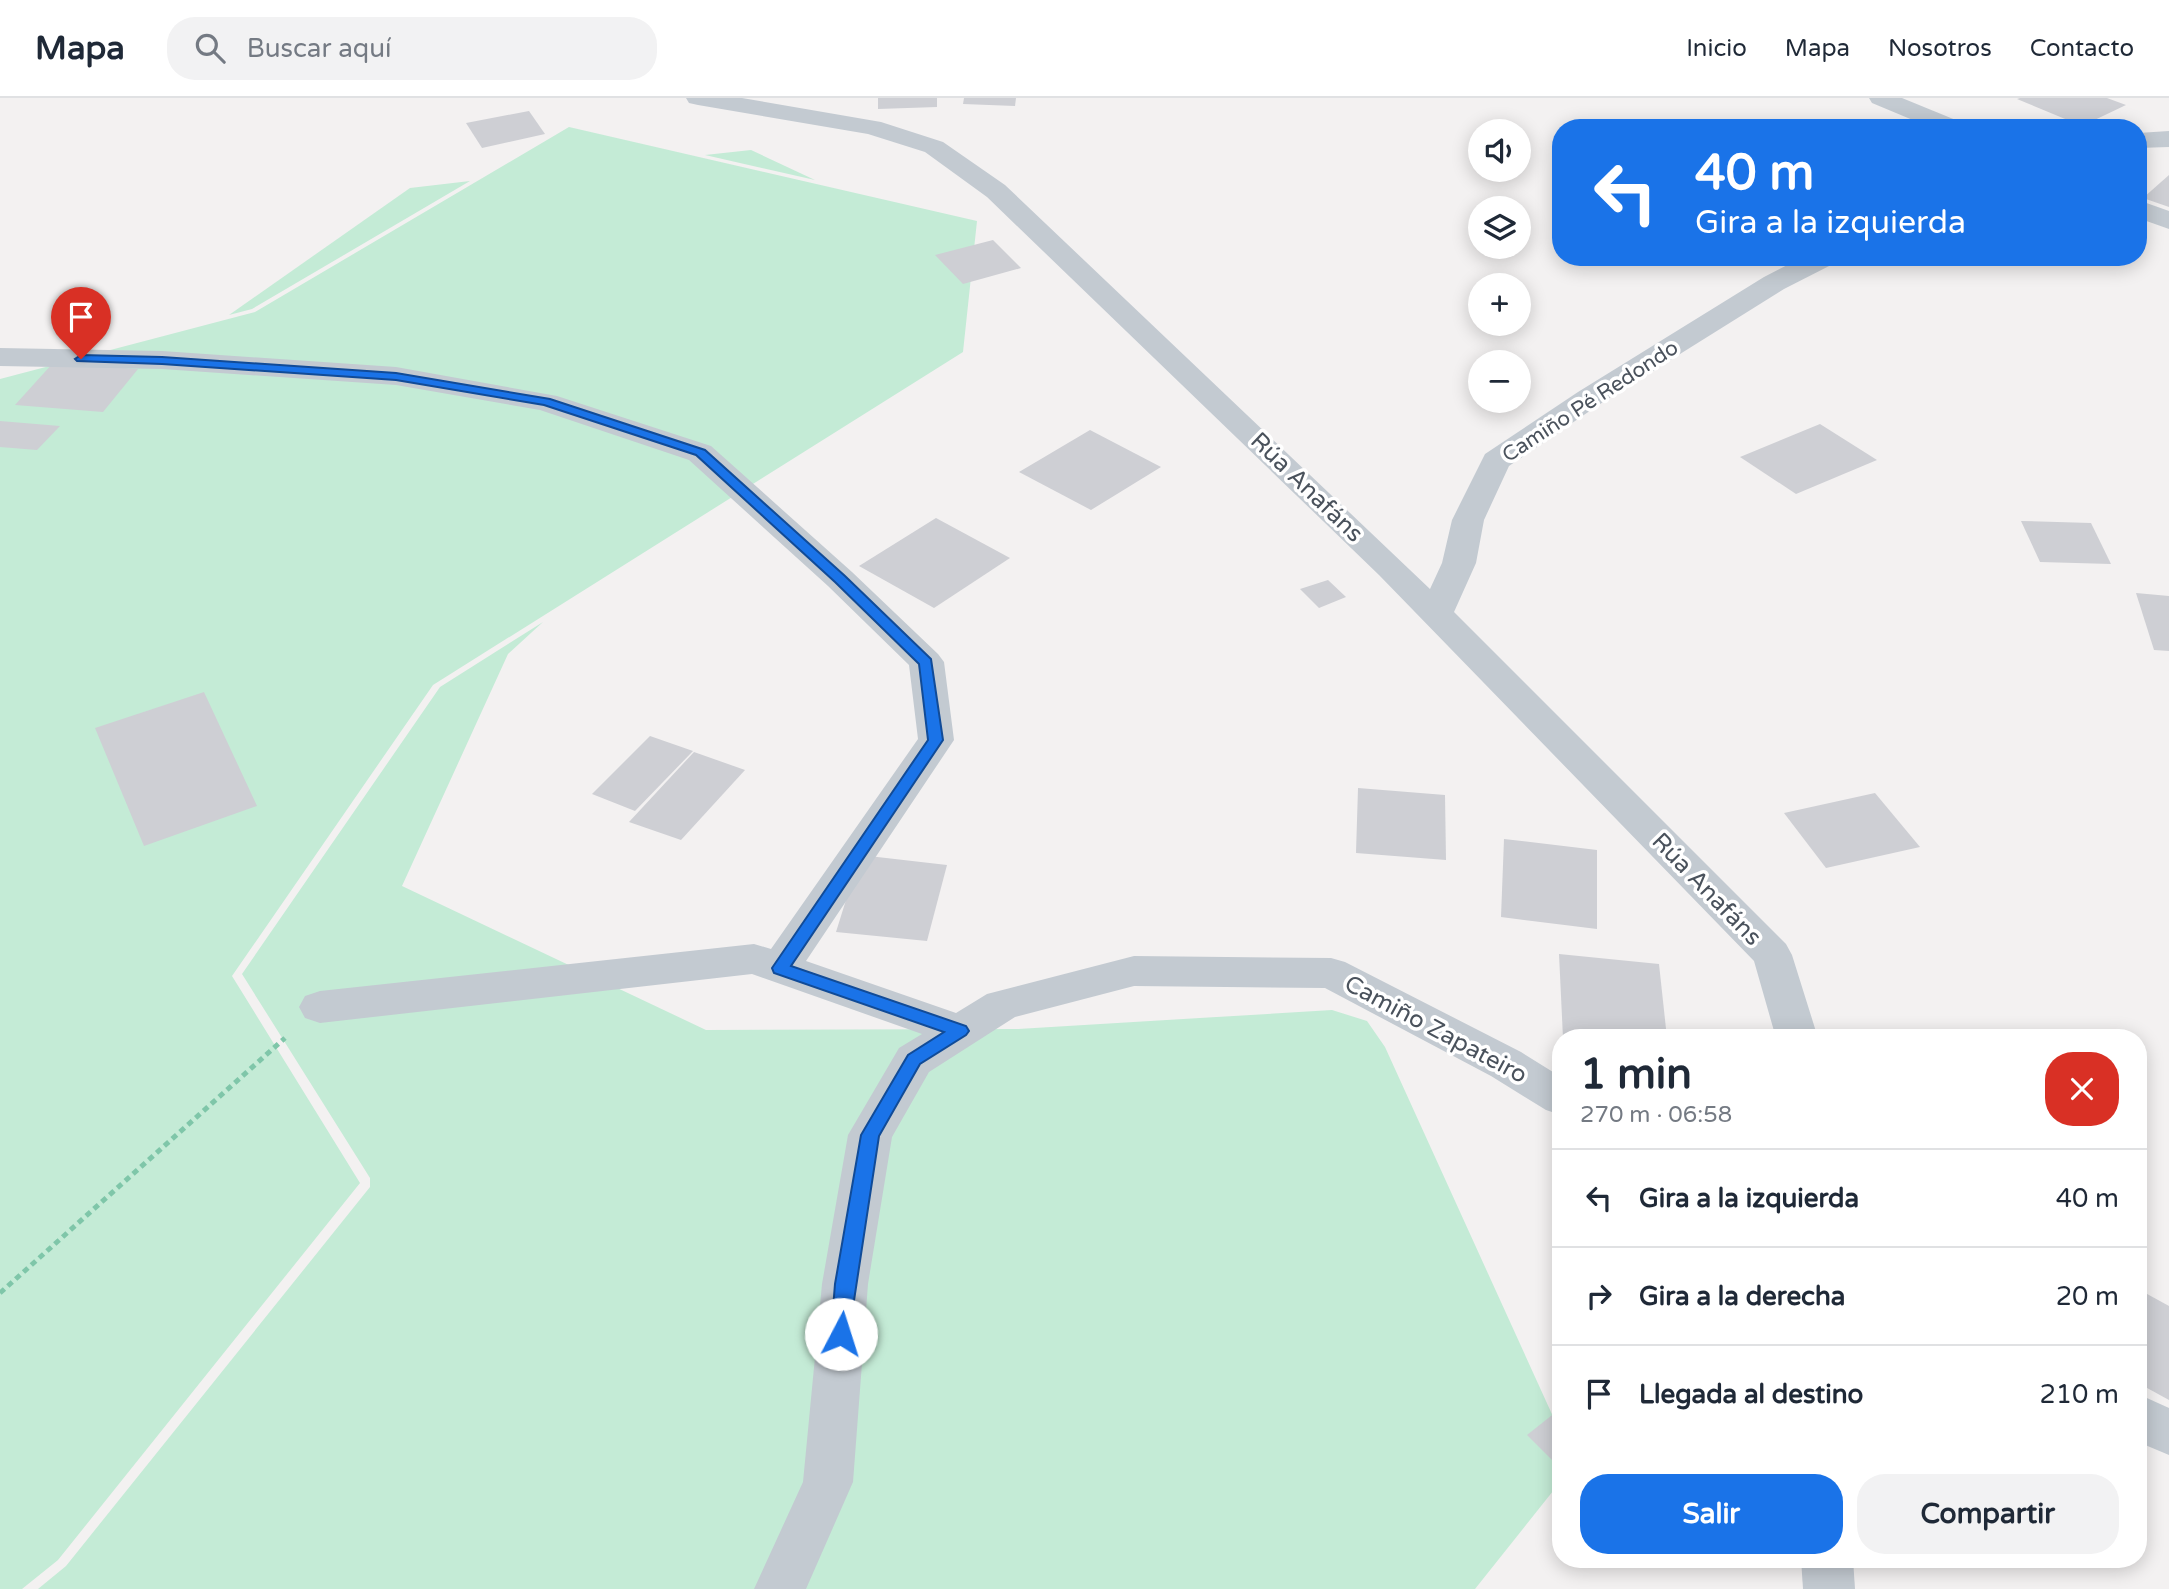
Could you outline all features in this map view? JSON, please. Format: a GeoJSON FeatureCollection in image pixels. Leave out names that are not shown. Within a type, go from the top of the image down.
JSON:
{"type":"FeatureCollection","features":[{"type":"Feature","properties":{"kind":"street","name":"Rúa Anafáns"},"geometry":{"type":"LineString","coordinates":[[698,98],[873,127],[934,147],[996,191],[1436,613],[1772,955],[1794,1029]]}},
{"type":"Feature","properties":{"kind":"street"},"geometry":{"type":"LineString","coordinates":[[1881,98],[1932,119]]}},
{"type":"Feature","properties":{"kind":"street"},"geometry":{"type":"LineString","coordinates":[[2147,140],[2169,139]]}},
{"type":"Feature","properties":{"kind":"street"},"geometry":{"type":"LineString","coordinates":[[2147,212],[2169,221]]}},
{"type":"Feature","properties":{"kind":"street","name":"Camiño Pé Redondo"},"geometry":{"type":"LineString","coordinates":[[1436,613],[1459,563],[1468,520],[1496,461],[1612,384],[1774,283],[1807,266]]}},
{"type":"Feature","properties":{"kind":"street"},"geometry":{"type":"LineString","coordinates":[[0,358],[162,360],[396,376],[546,402],[700,453],[840,579],[926,662],[936,740],[780,968]]}},
{"type":"Feature","properties":{"kind":"street"},"geometry":{"type":"LineString","coordinates":[[320,1007],[754,959],[960,1031]]}},
{"type":"Feature","properties":{"kind":"street","name":"Camiño Zapateiro"},"geometry":{"type":"LineString","coordinates":[[780,1589],[828,1482],[845,1284],[870,1135],[914,1059],[1002,1005],[1134,971],[1331,973],[1506,1064],[1552,1092]]}},
{"type":"Feature","properties":{"kind":"street"},"geometry":{"type":"LineString","coordinates":[[2147,1421],[2169,1433]]}},
{"type":"Feature","properties":{"kind":"street"},"geometry":{"type":"LineString","coordinates":[[1828,1568],[1829,1589]]}},
{"type":"Feature","properties":{"kind":"path"},"geometry":{"type":"LineString","coordinates":[[0,1293],[320,1007]]}},
{"type":"Feature","properties":{"kind":"green space"},"geometry":{"type":"Polygon","coordinates":[[[569,127],[977,221],[963,352],[433,685],[232,976],[360,1183],[58,1560],[22,1589],[0,1589],[0,379],[255,312],[569,127]]]}},
{"type":"Feature","properties":{"kind":"green space"},"geometry":{"type":"Polygon","coordinates":[[[751,150],[815,180],[705,155],[751,150]]]}},
{"type":"Feature","properties":{"kind":"green space"},"geometry":{"type":"Polygon","coordinates":[[[470,181],[252,309],[229,315],[410,188],[470,181]]]}},
{"type":"Feature","properties":{"kind":"green space"},"geometry":{"type":"Polygon","coordinates":[[[543,622],[508,654],[402,886],[706,1030],[1018,1029],[1332,1010],[1367,1021],[1385,1047],[1552,1414],[1552,1492],[1475,1589],[38,1589],[66,1566],[370,1187],[370,1178],[242,974],[440,687],[543,622]]]}},
{"type":"Feature","properties":{"kind":"building"},"geometry":{"type":"Polygon","coordinates":[[[878,98],[937,98],[937,107],[878,109],[878,98]]]}},
{"type":"Feature","properties":{"kind":"building"},"geometry":{"type":"Polygon","coordinates":[[[964,98],[1016,98],[1015,106],[963,104],[964,98]]]}},
{"type":"Feature","properties":{"kind":"building"},"geometry":{"type":"Polygon","coordinates":[[[2107,98],[2126,105],[2097,119],[2065,119],[2017,99],[2107,98]]]}},
{"type":"Feature","properties":{"kind":"building"},"geometry":{"type":"Polygon","coordinates":[[[529,111],[545,134],[482,148],[466,123],[529,111]]]}},
{"type":"Feature","properties":{"kind":"building"},"geometry":{"type":"Polygon","coordinates":[[[2169,175],[2169,207],[2147,199],[2147,194],[2169,175]]]}},
{"type":"Feature","properties":{"kind":"building"},"geometry":{"type":"Polygon","coordinates":[[[993,240],[1021,268],[963,284],[935,255],[993,240]]]}},
{"type":"Feature","properties":{"kind":"building"},"geometry":{"type":"Polygon","coordinates":[[[53,363],[138,369],[103,412],[15,405],[53,363]]]}},
{"type":"Feature","properties":{"kind":"building"},"geometry":{"type":"Polygon","coordinates":[[[0,421],[60,426],[37,450],[0,447],[0,421]]]}},
{"type":"Feature","properties":{"kind":"building"},"geometry":{"type":"Polygon","coordinates":[[[1820,424],[1877,460],[1796,494],[1740,457],[1820,424]]]}},
{"type":"Feature","properties":{"kind":"building"},"geometry":{"type":"Polygon","coordinates":[[[1090,430],[1161,467],[1091,510],[1019,472],[1090,430]]]}},
{"type":"Feature","properties":{"kind":"building"},"geometry":{"type":"Polygon","coordinates":[[[936,518],[1010,558],[934,608],[859,566],[936,518]]]}},
{"type":"Feature","properties":{"kind":"building"},"geometry":{"type":"Polygon","coordinates":[[[2021,521],[2091,523],[2111,564],[2040,562],[2021,521]]]}},
{"type":"Feature","properties":{"kind":"building"},"geometry":{"type":"Polygon","coordinates":[[[1328,580],[1346,597],[1319,608],[1300,589],[1328,580]]]}},
{"type":"Feature","properties":{"kind":"building"},"geometry":{"type":"Polygon","coordinates":[[[2136,593],[2169,596],[2169,651],[2154,650],[2136,593]]]}},
{"type":"Feature","properties":{"kind":"building"},"geometry":{"type":"Polygon","coordinates":[[[204,692],[257,806],[144,846],[95,728],[204,692]]]}},
{"type":"Feature","properties":{"kind":"building"},"geometry":{"type":"Polygon","coordinates":[[[650,736],[693,751],[635,811],[592,794],[650,736]]]}},
{"type":"Feature","properties":{"kind":"building"},"geometry":{"type":"Polygon","coordinates":[[[694,752],[745,770],[681,840],[629,822],[694,752]]]}},
{"type":"Feature","properties":{"kind":"building"},"geometry":{"type":"Polygon","coordinates":[[[1358,788],[1445,795],[1446,860],[1356,853],[1358,788]]]}},
{"type":"Feature","properties":{"kind":"building"},"geometry":{"type":"Polygon","coordinates":[[[1875,793],[1920,847],[1826,868],[1784,813],[1875,793]]]}},
{"type":"Feature","properties":{"kind":"building"},"geometry":{"type":"Polygon","coordinates":[[[1504,839],[1597,850],[1597,929],[1501,917],[1504,839]]]}},
{"type":"Feature","properties":{"kind":"building"},"geometry":{"type":"Polygon","coordinates":[[[860,855],[947,865],[927,941],[836,932],[860,855]]]}},
{"type":"Feature","properties":{"kind":"building"},"geometry":{"type":"Polygon","coordinates":[[[1559,954],[1659,964],[1666,1029],[1563,1029],[1559,954]]]}},
{"type":"Feature","properties":{"kind":"building"},"geometry":{"type":"Polygon","coordinates":[[[2147,1294],[2169,1306],[2169,1400],[2147,1388],[2147,1294]]]}},
{"type":"Feature","properties":{"kind":"building"},"geometry":{"type":"Polygon","coordinates":[[[1552,1415],[1552,1460],[1527,1435],[1552,1415]]]}},
{"type":"Feature","properties":{"kind":"route"},"geometry":{"type":"LineString","coordinates":[[81,359],[162,360],[396,376],[546,402],[700,453],[840,579],[926,662],[936,740],[780,968],[960,1031],[914,1059],[870,1135],[845,1284],[841,1334]]}}]}
